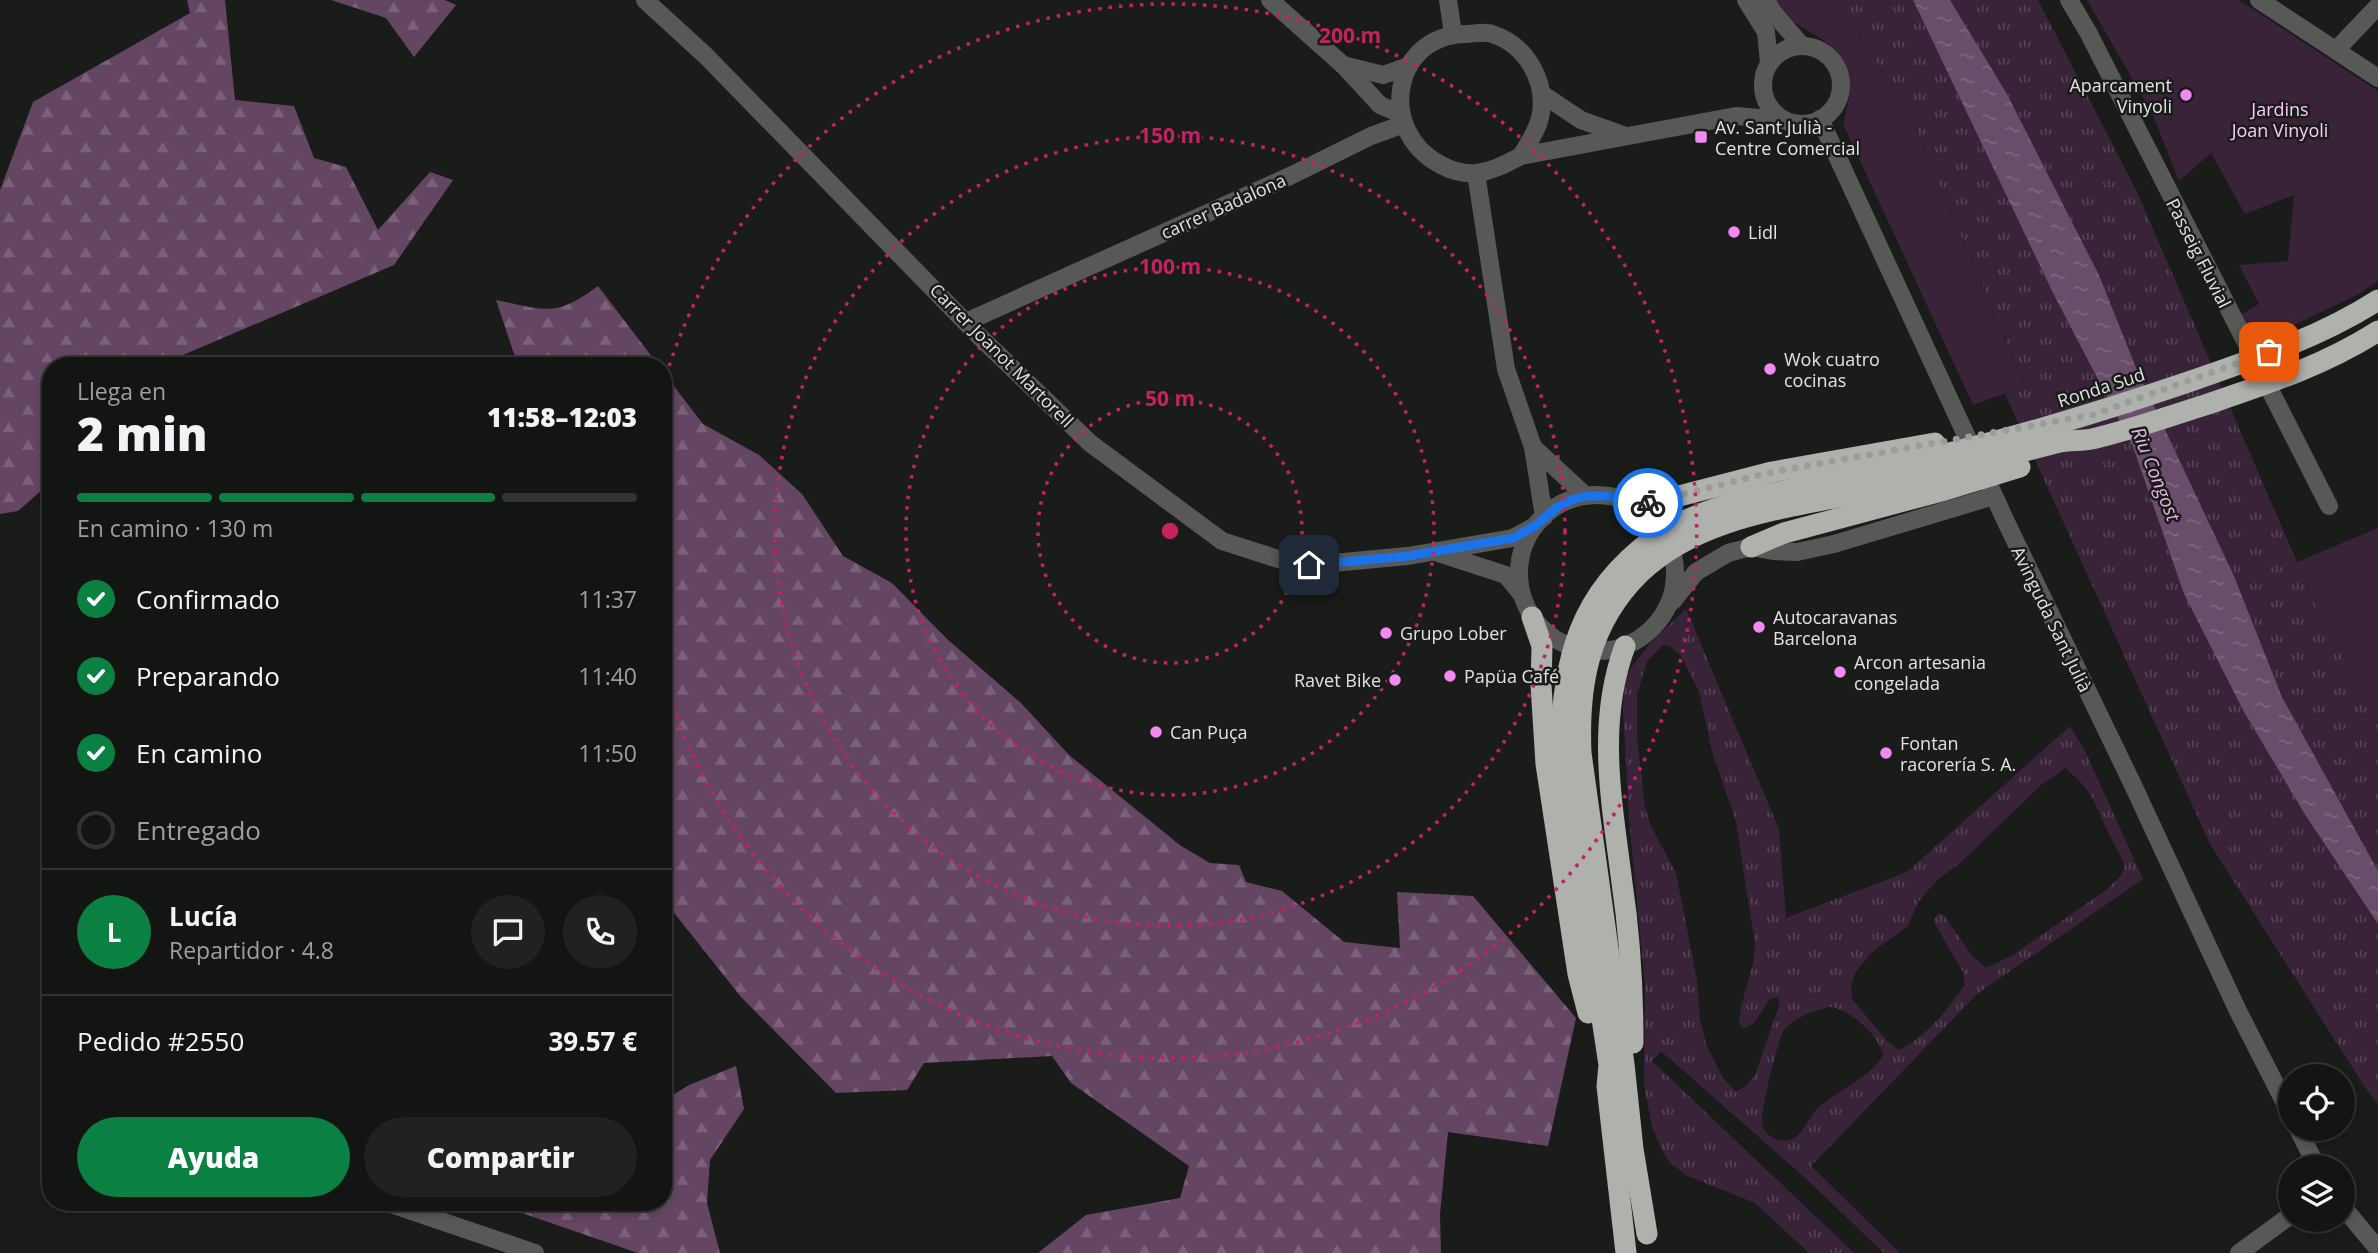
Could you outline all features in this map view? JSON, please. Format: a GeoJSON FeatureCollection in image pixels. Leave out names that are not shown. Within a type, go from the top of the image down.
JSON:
{"type":"FeatureCollection","features":[{"type":"Feature","properties":{"kind":"highway","name":"Ronda Sud"},"geometry":{"type":"LineString","coordinates":[[1586,859],[1561,747],[1562,702],[1568,664],[1581,626],[1604,587],[1626,561],[1654,539],[1705,512],[1747,508],[1934,467],[2092,415],[2250,360],[2358,313],[2378,300]]}},
{"type":"Feature","properties":{"kind":"highway"},"geometry":{"type":"LineString","coordinates":[[2348,350],[2378,331]]}},
{"type":"Feature","properties":{"kind":"highway"},"geometry":{"type":"LineString","coordinates":[[1635,505],[1772,472],[1934,467],[2067,452],[2090,439],[2257,388],[2348,350],[2378,342]]}},
{"type":"Feature","properties":{"kind":"highway"},"geometry":{"type":"LineString","coordinates":[[1751,547],[1934,467]]}},
{"type":"Feature","properties":{"kind":"highway"},"geometry":{"type":"LineString","coordinates":[[1532,617],[1542,646],[1541,685],[1546,764],[1576,961],[1598,1066],[1607,1086]]}},
{"type":"Feature","properties":{"kind":"highway"},"geometry":{"type":"LineString","coordinates":[[1625,646],[1615,673],[1607,750],[1610,799],[1623,886],[1630,966],[1633,1055],[1643,1144],[1648,1243]]}},
{"type":"Feature","properties":{"kind":"highway"},"geometry":{"type":"LineString","coordinates":[[1586,859],[1626,1253]]}},
{"type":"Feature","properties":{"kind":"highway"},"geometry":{"type":"LineString","coordinates":[[1586,859],[1624,1064],[1633,1149],[1648,1243]]}},
{"type":"Feature","properties":{"kind":"street","name":"Carrer Joanot Martorell"},"geometry":{"type":"LineString","coordinates":[[645,0],[706,56],[966,322],[1090,443],[1222,541],[1300,566],[1408,556],[1513,538],[1540,521]]}},
{"type":"Feature","properties":{"kind":"street"},"geometry":{"type":"LineString","coordinates":[[1270,0],[1343,65],[1380,105],[1402,119]]}},
{"type":"Feature","properties":{"kind":"street"},"geometry":{"type":"LineString","coordinates":[[1448,0],[1453,34]]}},
{"type":"Feature","properties":{"kind":"street"},"geometry":{"type":"LineString","coordinates":[[1746,0],[1766,32],[1769,63]]}},
{"type":"Feature","properties":{"kind":"street"},"geometry":{"type":"LineString","coordinates":[[1766,0],[1802,46]]}},
{"type":"Feature","properties":{"kind":"street","name":"Passeig Fluvial"},"geometry":{"type":"LineString","coordinates":[[2069,0],[2088,32],[2329,506]]}},
{"type":"Feature","properties":{"kind":"street"},"geometry":{"type":"LineString","coordinates":[[2259,0],[2378,78]]}},
{"type":"Feature","properties":{"kind":"street"},"geometry":{"type":"LineString","coordinates":[[2336,50],[2378,6]]}},
{"type":"Feature","properties":{"kind":"street"},"geometry":{"type":"LineString","coordinates":[[1521,156],[1540,119],[1542,94],[1535,70],[1520,50],[1491,33],[1442,36],[1422,51],[1409,66],[1401,90],[1402,119],[1409,138],[1425,157],[1452,171],[1476,173],[1500,167],[1521,156],[1736,116],[1783,120],[1796,124],[1821,119],[1837,100],[1841,88],[1840,75],[1835,63],[1815,48],[1802,46],[1778,54],[1763,75],[1762,88],[1766,101],[1773,112],[1783,120]]}},
{"type":"Feature","properties":{"kind":"street"},"geometry":{"type":"LineString","coordinates":[[1343,65],[1382,75],[1409,66]]}},
{"type":"Feature","properties":{"kind":"street"},"geometry":{"type":"LineString","coordinates":[[1736,116],[1762,88]]}},
{"type":"Feature","properties":{"kind":"street"},"geometry":{"type":"LineString","coordinates":[[1542,94],[1581,120],[1623,135]]}},
{"type":"Feature","properties":{"kind":"street","name":"carrer Badalona"},"geometry":{"type":"LineString","coordinates":[[966,322],[1290,176],[1402,119]]}},
{"type":"Feature","properties":{"kind":"street","name":"Avinguda Sant Julià"},"geometry":{"type":"LineString","coordinates":[[1821,119],[1994,496],[2278,1089]]}},
{"type":"Feature","properties":{"kind":"street"},"geometry":{"type":"LineString","coordinates":[[1476,173],[1506,369],[1533,447],[1540,521]]}},
{"type":"Feature","properties":{"kind":"street"},"geometry":{"type":"LineString","coordinates":[[1533,447],[1587,496]]}},
{"type":"Feature","properties":{"kind":"street"},"geometry":{"type":"LineString","coordinates":[[1522,595],[1520,570],[1523,551],[1540,521],[1571,500],[1587,496],[1609,496],[1635,505],[1653,519],[1667,538],[1674,559],[1675,582],[1668,606]]}},
{"type":"Feature","properties":{"kind":"street"},"geometry":{"type":"LineString","coordinates":[[1432,551],[1506,575],[1522,595],[1532,617],[1561,643],[1580,650],[1609,651],[1643,636],[1658,622],[1696,572],[1728,553],[1751,547],[1797,552],[1833,544],[1994,496]]}},
{"type":"Feature","properties":{"kind":"street"},"geometry":{"type":"LineString","coordinates":[[411,1211],[535,1253]]}},
{"type":"Feature","properties":{"kind":"street"},"geometry":{"type":"LineString","coordinates":[[2355,1221],[2378,1249]]}},
{"type":"Feature","properties":{"kind":"street"},"geometry":{"type":"LineString","coordinates":[[2239,1253],[2278,1224]]}},
{"type":"Feature","properties":{"kind":"green space"},"geometry":{"type":"Polygon","coordinates":[[[187,0],[225,0],[235,100],[294,106],[314,158],[346,167],[378,230],[430,172],[453,180],[394,265],[178,357],[42,357],[42,490],[18,511],[0,514],[0,190],[33,102],[190,13],[187,0]]]}},
{"type":"Feature","properties":{"kind":"green space"},"geometry":{"type":"Polygon","coordinates":[[[331,0],[445,0],[456,5],[414,57],[386,18],[331,0]]]}},
{"type":"Feature","properties":{"kind":"green space"},"geometry":{"type":"Polygon","coordinates":[[[1772,0],[1836,0],[1907,109],[2025,386],[1973,405],[1843,124],[1850,94],[1848,70],[1836,50],[1784,15],[1772,0]]]}},
{"type":"Feature","properties":{"kind":"green space"},"geometry":{"type":"Polygon","coordinates":[[[1836,0],[1913,0],[2052,291],[2133,447],[2184,594],[2244,712],[2304,813],[2378,924],[2378,1104],[2355,1072],[2355,1064],[2350,1064],[2210,844],[2005,394],[2025,385],[1907,109],[1836,0]]]}},
{"type":"Feature","properties":{"kind":"green space"},"geometry":{"type":"Polygon","coordinates":[[[1950,0],[2038,0],[2137,192],[2322,620],[2378,721],[2378,871],[2282,697],[2234,576],[2137,370],[2099,275],[2007,94],[1950,0]]]}},
{"type":"Feature","properties":{"kind":"green space","name":"Jardins Joan Vinyoli"},"geometry":{"type":"Polygon","coordinates":[[[2087,0],[2239,0],[2378,91],[2378,281],[2359,294],[2254,344],[2241,315],[2259,304],[2239,265],[2288,261],[2294,195],[2245,214],[2211,153],[2179,181],[2153,115],[2087,0]]]}},
{"type":"Feature","properties":{"kind":"green space"},"geometry":{"type":"Polygon","coordinates":[[[598,286],[652,357],[515,357],[496,300],[549,309],[571,303],[598,286]]]}},
{"type":"Feature","properties":{"kind":"green space"},"geometry":{"type":"Polygon","coordinates":[[[672,384],[703,424],[759,455],[802,494],[843,556],[892,583],[947,639],[1021,703],[1069,755],[1181,846],[1210,863],[1239,865],[1246,882],[1282,891],[1344,942],[1400,948],[1397,892],[1473,896],[1576,1018],[1548,1146],[1448,1132],[1440,1214],[1441,1253],[1038,1253],[1086,1215],[1180,1198],[1189,1166],[1071,1083],[1052,1056],[924,1063],[907,1090],[836,1093],[741,997],[672,910],[672,384]]]}},
{"type":"Feature","properties":{"kind":"green space"},"geometry":{"type":"Polygon","coordinates":[[[2378,528],[2378,721],[2322,621],[2297,562],[2378,528]]]}},
{"type":"Feature","properties":{"kind":"green space"},"geometry":{"type":"Polygon","coordinates":[[[1686,609],[1779,829],[1786,918],[1907,872],[2070,726],[2085,751],[2143,879],[1977,994],[1811,1166],[1900,1253],[1884,1253],[1802,1175],[1661,1051],[1652,1061],[1854,1253],[1809,1253],[1755,1203],[1688,1176],[1671,1164],[1663,1153],[1652,1126],[1644,1085],[1645,985],[1629,819],[1623,708],[1625,676],[1650,643],[1686,609]],[[1663,645],[1647,661],[1637,695],[1637,737],[1645,808],[1652,828],[1676,873],[1697,980],[1700,1019],[1706,1044],[1723,1078],[1736,1092],[1747,1085],[1755,1075],[1780,1003],[1778,998],[1771,998],[1752,1024],[1743,1028],[1739,1023],[1755,944],[1736,822],[1712,751],[1699,691],[1680,654],[1663,645]],[[2065,768],[2041,785],[1959,864],[1938,879],[1918,902],[1908,926],[1872,952],[1855,973],[1851,986],[1852,999],[1888,1042],[1899,1050],[1927,1030],[1965,985],[1963,972],[1936,926],[1934,920],[1938,914],[1944,915],[1972,956],[1986,968],[2013,955],[2106,890],[2120,877],[2125,866],[2083,784],[2065,768]],[[1826,1008],[1793,1022],[1781,1036],[1762,1117],[1766,1133],[1774,1138],[1783,1141],[1796,1137],[1816,1110],[1860,1079],[1883,1056],[1877,1040],[1856,1019],[1840,1009],[1826,1008]]]}},
{"type":"Feature","properties":{"kind":"green space"},"geometry":{"type":"Polygon","coordinates":[[[736,1066],[744,1109],[710,1160],[707,1203],[720,1253],[638,1253],[519,1212],[672,1211],[672,1095],[689,1085],[736,1066]]]}},
{"type":"Feature","properties":{"kind":"water","name":"Riu Congost"},"geometry":{"type":"Polygon","coordinates":[[[1913,0],[1950,0],[2007,94],[2099,275],[2137,370],[2234,576],[2282,697],[2378,871],[2378,924],[2304,813],[2244,712],[2184,594],[2133,447],[2052,291],[1913,0]]]}},
{"type":"Feature","properties":{"kind":"way so far"},"geometry":{"type":"LineString","coordinates":[[1648,503],[1772,472],[2092,415],[2269,352]]}},
{"type":"Feature","properties":{"kind":"place","name":"Aparcament Vinyoli"},"geometry":{"type":"Point","coordinates":[2186,95]}},
{"type":"Feature","properties":{"kind":"place","name":"Av. Sant Julià - Centre Comercial"},"geometry":{"type":"Point","coordinates":[1701,137]}},
{"type":"Feature","properties":{"kind":"place","name":"Lidl"},"geometry":{"type":"Point","coordinates":[1734,232]}},
{"type":"Feature","properties":{"kind":"place","name":"Wok cuatro cocinas"},"geometry":{"type":"Point","coordinates":[1770,369]}},
{"type":"Feature","properties":{"kind":"place","name":"Autocaravanas Barcelona"},"geometry":{"type":"Point","coordinates":[1759,627]}},
{"type":"Feature","properties":{"kind":"place","name":"Grupo Lober"},"geometry":{"type":"Point","coordinates":[1386,633]}},
{"type":"Feature","properties":{"kind":"place","name":"Arcon artesania congelada"},"geometry":{"type":"Point","coordinates":[1840,672]}},
{"type":"Feature","properties":{"kind":"place","name":"Papüa Café"},"geometry":{"type":"Point","coordinates":[1450,676]}},
{"type":"Feature","properties":{"kind":"place","name":"Ravet Bike"},"geometry":{"type":"Point","coordinates":[1395,680]}},
{"type":"Feature","properties":{"kind":"place","name":"Can Puça"},"geometry":{"type":"Point","coordinates":[1156,732]}},
{"type":"Feature","properties":{"kind":"place","name":"Fontan racorería S. A."},"geometry":{"type":"Point","coordinates":[1886,753]}},
{"type":"Feature","properties":{"kind":"route"},"geometry":{"type":"LineString","coordinates":[[1309,565],[1408,556],[1513,538],[1535,526],[1556,508],[1587,496],[1609,496],[1635,505],[1648,503]]}}]}
